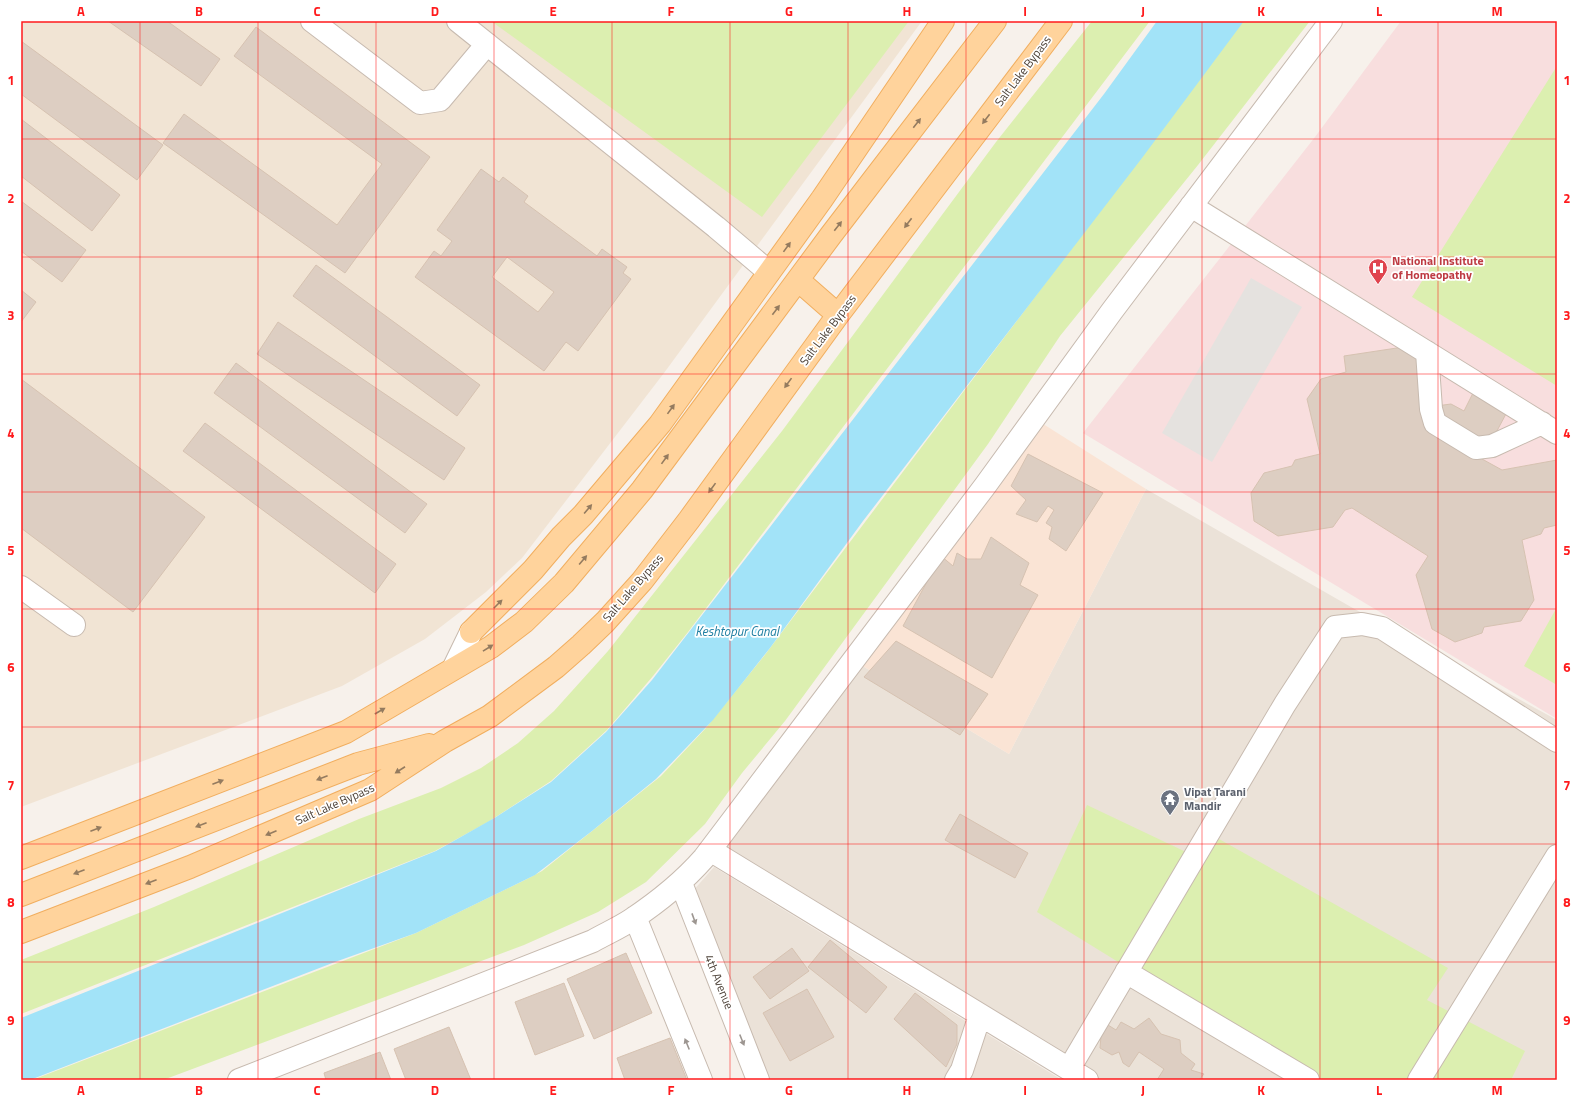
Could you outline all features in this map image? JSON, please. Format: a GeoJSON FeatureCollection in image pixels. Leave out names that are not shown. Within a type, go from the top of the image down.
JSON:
{"type":"FeatureCollection","features":[{"type":"Feature","properties":{"kind":"main road"},"geometry":{"type":"LineString","coordinates":[[471,632],[533,570],[561,536],[583,515],[660,424],[822,199],[944,21]]}},
{"type":"Feature","properties":{"kind":"main road"},"geometry":{"type":"LineString","coordinates":[[21,858],[346,732],[490,647],[524,622],[564,583],[642,490],[798,280],[995,21]]}},
{"type":"Feature","properties":{"kind":"main road","name":"Salt Lake Bypass"},"geometry":{"type":"LineString","coordinates":[[21,932],[190,867],[370,790],[445,741],[490,716],[556,667],[581,645],[642,582],[838,315],[1061,21]]}},
{"type":"Feature","properties":{"kind":"main road"},"geometry":{"type":"LineString","coordinates":[[752,342],[765,277]]}},
{"type":"Feature","properties":{"kind":"main road"},"geometry":{"type":"LineString","coordinates":[[798,280],[838,315]]}},
{"type":"Feature","properties":{"kind":"main road"},"geometry":{"type":"LineString","coordinates":[[21,895],[358,764],[445,741]]}},
{"type":"Feature","properties":{"kind":"street"},"geometry":{"type":"LineString","coordinates":[[312,21],[420,103],[440,100],[487,44]]}},
{"type":"Feature","properties":{"kind":"street"},"geometry":{"type":"LineString","coordinates":[[458,21],[716,227],[765,277]]}},
{"type":"Feature","properties":{"kind":"street"},"geometry":{"type":"LineString","coordinates":[[239,1080],[593,941],[635,917],[681,883],[710,850],[985,486],[1112,311],[1331,21]]}},
{"type":"Feature","properties":{"kind":"street"},"geometry":{"type":"LineString","coordinates":[[1191,206],[1549,428]]}},
{"type":"Feature","properties":{"kind":"street"},"geometry":{"type":"LineString","coordinates":[[1427,352],[1431,409],[1435,423],[1476,448],[1492,446],[1549,428]]}},
{"type":"Feature","properties":{"kind":"street"},"geometry":{"type":"LineString","coordinates":[[21,586],[74,625]]}},
{"type":"Feature","properties":{"kind":"street"},"geometry":{"type":"LineString","coordinates":[[710,850],[1078,1074],[1126,972],[1285,704],[1335,627],[1362,624],[1382,628],[1557,741]]}},
{"type":"Feature","properties":{"kind":"street"},"geometry":{"type":"LineString","coordinates":[[454,667],[471,632]]}},
{"type":"Feature","properties":{"kind":"street"},"geometry":{"type":"LineString","coordinates":[[1419,1080],[1557,856]]}},
{"type":"Feature","properties":{"kind":"street","name":"4th Avenue"},"geometry":{"type":"LineString","coordinates":[[681,883],[758,1080]]}},
{"type":"Feature","properties":{"kind":"street"},"geometry":{"type":"LineString","coordinates":[[635,917],[701,1080]]}},
{"type":"Feature","properties":{"kind":"street"},"geometry":{"type":"LineString","coordinates":[[1126,972],[1308,1080]]}},
{"type":"Feature","properties":{"kind":"street"},"geometry":{"type":"LineString","coordinates":[[956,1080],[962,1070],[980,1015]]}},
{"type":"Feature","properties":{"kind":"shaded area"},"geometry":{"type":"Polygon","coordinates":[[[21,21],[922,21],[664,373],[522,558],[486,592],[425,639],[342,686],[21,807],[21,21]]]}},
{"type":"Feature","properties":{"kind":"shaded area","name":"National Institute of Homeopathy"},"geometry":{"type":"Polygon","coordinates":[[[1401,21],[1557,21],[1557,719],[1083,433],[1315,137],[1401,21]]]}},
{"type":"Feature","properties":{"kind":"shaded area"},"geometry":{"type":"Polygon","coordinates":[[[1251,278],[1302,307],[1212,462],[1162,433],[1251,278]]]}},
{"type":"Feature","properties":{"kind":"shaded area"},"geometry":{"type":"Polygon","coordinates":[[[1040,422],[1146,489],[1009,754],[861,665],[1040,422]]]}},
{"type":"Feature","properties":{"kind":"shaded area"},"geometry":{"type":"Polygon","coordinates":[[[1146,489],[1351,607],[1557,720],[1557,1080],[1101,1080],[723,850],[861,665],[1009,754],[1146,489]]]}},
{"type":"Feature","properties":{"kind":"shaded area"},"geometry":{"type":"Polygon","coordinates":[[[714,867],[1062,1080],[769,1080],[692,892],[714,867]]]}},
{"type":"Feature","properties":{"kind":"green space"},"geometry":{"type":"Polygon","coordinates":[[[491,21],[909,21],[762,217],[491,21]]]}},
{"type":"Feature","properties":{"kind":"green space"},"geometry":{"type":"Polygon","coordinates":[[[1092,21],[1150,21],[688,632],[607,730],[551,781],[488,822],[435,851],[21,1014],[21,960],[154,907],[359,819],[441,788],[481,768],[518,743],[554,711],[608,651],[782,431],[996,142],[1092,21]]]}},
{"type":"Feature","properties":{"kind":"green space"},"geometry":{"type":"Polygon","coordinates":[[[1243,21],[1310,21],[1198,165],[1060,336],[988,444],[785,721],[742,773],[705,824],[646,882],[598,912],[524,945],[163,1080],[32,1080],[416,933],[542,871],[661,776],[705,729],[764,656],[1243,21]]]}},
{"type":"Feature","properties":{"kind":"green space"},"geometry":{"type":"Polygon","coordinates":[[[1557,66],[1557,386],[1412,297],[1557,66]]]}},
{"type":"Feature","properties":{"kind":"green space"},"geometry":{"type":"Polygon","coordinates":[[[1557,607],[1557,685],[1524,666],[1557,607]]]}},
{"type":"Feature","properties":{"kind":"green space"},"geometry":{"type":"Polygon","coordinates":[[[1087,805],[1205,861],[1219,839],[1448,968],[1427,1000],[1525,1051],[1511,1080],[1324,1080],[1128,968],[1037,912],[1087,805]]]}},
{"type":"Feature","properties":{"kind":"water","name":"Keshtopur Canal"},"geometry":{"type":"Polygon","coordinates":[[[1157,21],[1244,21],[1142,158],[863,521],[770,648],[713,720],[656,779],[535,875],[416,933],[335,962],[30,1080],[21,1080],[21,1018],[436,851],[496,817],[551,782],[606,732],[652,680],[1104,94],[1157,21]]]}},
{"type":"Feature","properties":{"kind":"building"},"geometry":{"type":"Polygon","coordinates":[[[108,21],[167,21],[220,59],[201,86],[108,21]]]}},
{"type":"Feature","properties":{"kind":"building"},"geometry":{"type":"Polygon","coordinates":[[[256,27],[430,157],[345,273],[163,143],[184,114],[337,225],[382,164],[234,56],[256,27]]]}},
{"type":"Feature","properties":{"kind":"building"},"geometry":{"type":"Polygon","coordinates":[[[21,41],[163,145],[137,180],[21,94],[21,41]]]}},
{"type":"Feature","properties":{"kind":"building"},"geometry":{"type":"Polygon","coordinates":[[[21,119],[120,195],[92,231],[21,176],[21,119]]]}},
{"type":"Feature","properties":{"kind":"building"},"geometry":{"type":"Polygon","coordinates":[[[481,169],[499,182],[503,177],[528,196],[524,202],[597,256],[602,249],[627,267],[623,273],[631,279],[578,351],[566,342],[544,371],[415,277],[434,251],[441,256],[452,241],[437,230],[481,169]],[[507,257],[492,277],[538,312],[554,292],[507,257]]]}},
{"type":"Feature","properties":{"kind":"building"},"geometry":{"type":"Polygon","coordinates":[[[21,201],[86,250],[62,282],[21,251],[21,201]]]}},
{"type":"Feature","properties":{"kind":"building"},"geometry":{"type":"Polygon","coordinates":[[[316,265],[480,385],[457,416],[293,296],[316,265]]]}},
{"type":"Feature","properties":{"kind":"building"},"geometry":{"type":"Polygon","coordinates":[[[21,290],[36,302],[21,322],[21,290]]]}},
{"type":"Feature","properties":{"kind":"building"},"geometry":{"type":"Polygon","coordinates":[[[278,322],[465,448],[444,480],[257,354],[278,322]]]}},
{"type":"Feature","properties":{"kind":"building"},"geometry":{"type":"Polygon","coordinates":[[[1410,346],[1432,359],[1436,406],[1451,404],[1464,411],[1473,393],[1507,412],[1482,459],[1502,470],[1557,460],[1557,525],[1544,528],[1541,534],[1522,540],[1534,600],[1521,621],[1484,627],[1482,633],[1455,642],[1432,629],[1416,575],[1428,556],[1352,508],[1345,510],[1333,527],[1278,536],[1254,521],[1251,493],[1264,473],[1292,466],[1295,460],[1320,454],[1307,399],[1321,379],[1346,372],[1344,356],[1410,346]]]}},
{"type":"Feature","properties":{"kind":"building"},"geometry":{"type":"Polygon","coordinates":[[[236,363],[427,504],[405,533],[214,393],[236,363]]]}},
{"type":"Feature","properties":{"kind":"building"},"geometry":{"type":"Polygon","coordinates":[[[21,379],[205,517],[133,612],[21,528],[21,379]]]}},
{"type":"Feature","properties":{"kind":"building"},"geometry":{"type":"Polygon","coordinates":[[[205,423],[396,564],[375,593],[183,451],[205,423]]]}},
{"type":"Feature","properties":{"kind":"building"},"geometry":{"type":"Polygon","coordinates":[[[1028,454],[1103,493],[1066,551],[1049,539],[1052,527],[1046,523],[1054,510],[1048,506],[1037,522],[1016,514],[1026,500],[1011,486],[1028,454]]]}},
{"type":"Feature","properties":{"kind":"building"},"geometry":{"type":"Polygon","coordinates":[[[991,537],[1029,563],[1020,585],[1038,595],[992,678],[903,626],[941,556],[953,566],[957,553],[967,559],[981,559],[991,537]]]}},
{"type":"Feature","properties":{"kind":"building"},"geometry":{"type":"Polygon","coordinates":[[[896,641],[988,694],[960,735],[864,677],[896,641]]]}},
{"type":"Feature","properties":{"kind":"building"},"geometry":{"type":"Polygon","coordinates":[[[960,814],[1028,853],[1015,878],[945,840],[960,814]]]}},
{"type":"Feature","properties":{"kind":"building"},"geometry":{"type":"Polygon","coordinates":[[[830,940],[887,987],[866,1013],[808,967],[830,940]]]}},
{"type":"Feature","properties":{"kind":"building"},"geometry":{"type":"Polygon","coordinates":[[[792,948],[809,971],[770,999],[753,977],[792,948]]]}},
{"type":"Feature","properties":{"kind":"building"},"geometry":{"type":"Polygon","coordinates":[[[626,953],[652,1013],[594,1039],[567,979],[626,953]]]}},
{"type":"Feature","properties":{"kind":"building"},"geometry":{"type":"Polygon","coordinates":[[[564,983],[584,1036],[535,1055],[515,1002],[564,983]]]}},
{"type":"Feature","properties":{"kind":"building"},"geometry":{"type":"Polygon","coordinates":[[[807,989],[834,1037],[790,1061],[763,1013],[807,989]]]}},
{"type":"Feature","properties":{"kind":"building"},"geometry":{"type":"Polygon","coordinates":[[[915,993],[957,1025],[957,1044],[946,1067],[894,1019],[915,993]]]}},
{"type":"Feature","properties":{"kind":"building"},"geometry":{"type":"Polygon","coordinates":[[[1149,1018],[1161,1034],[1180,1040],[1181,1053],[1195,1064],[1191,1070],[1204,1074],[1199,1080],[1157,1080],[1164,1069],[1139,1052],[1129,1067],[1123,1063],[1119,1052],[1112,1055],[1100,1048],[1101,1036],[1108,1025],[1116,1030],[1121,1022],[1134,1029],[1149,1018]]]}},
{"type":"Feature","properties":{"kind":"building"},"geometry":{"type":"Polygon","coordinates":[[[449,1027],[471,1080],[406,1080],[394,1049],[449,1027]]]}},
{"type":"Feature","properties":{"kind":"building"},"geometry":{"type":"Polygon","coordinates":[[[670,1038],[687,1080],[625,1080],[617,1058],[670,1038]]]}},
{"type":"Feature","properties":{"kind":"building"},"geometry":{"type":"Polygon","coordinates":[[[380,1052],[391,1080],[326,1080],[324,1073],[380,1052]]]}},
{"type":"Feature","properties":{"kind":"place","name":"National Institute of Homeopathy"},"geometry":{"type":"Point","coordinates":[1378,285]}},
{"type":"Feature","properties":{"kind":"place","name":"Vipat Tarani Mandir"},"geometry":{"type":"Point","coordinates":[1170,816]}}]}
